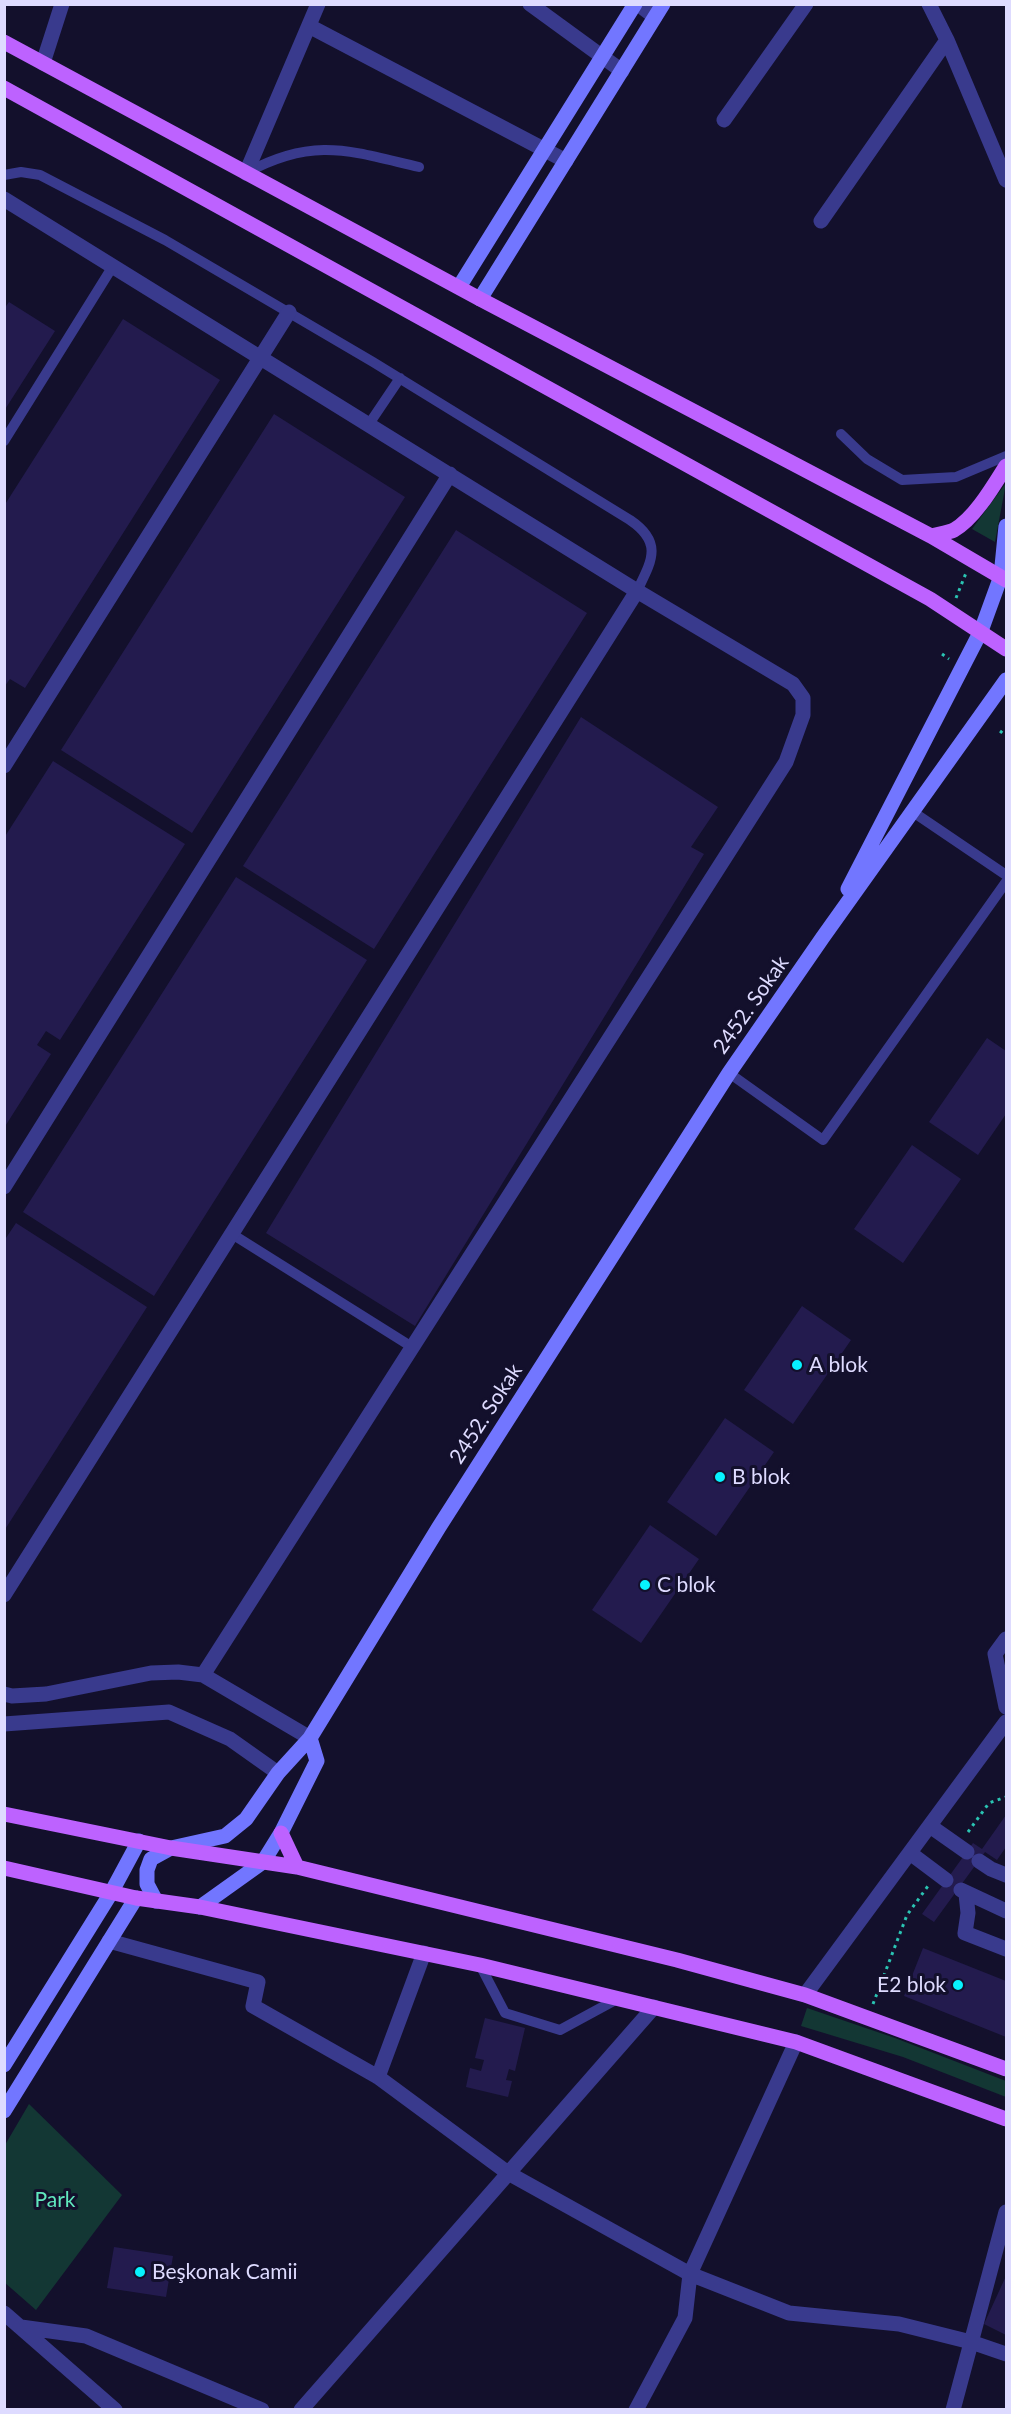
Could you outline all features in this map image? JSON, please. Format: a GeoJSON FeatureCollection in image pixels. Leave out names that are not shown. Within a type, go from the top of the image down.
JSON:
{"type":"FeatureCollection","features":[{"type":"Feature","properties":{"kind":"main road"},"geometry":{"type":"LineString","coordinates":[[459,287],[636,4]]}},
{"type":"Feature","properties":{"kind":"main road"},"geometry":{"type":"LineString","coordinates":[[480,299],[659,11]]}},
{"type":"Feature","properties":{"kind":"main road"},"geometry":{"type":"LineString","coordinates":[[4,42],[480,299],[930,536],[1004,578]]}},
{"type":"Feature","properties":{"kind":"main road"},"geometry":{"type":"LineString","coordinates":[[4,88],[930,599],[1006,649]]}},
{"type":"Feature","properties":{"kind":"main road"},"geometry":{"type":"LineString","coordinates":[[930,536],[954,530],[961,524],[986,496],[1006,466]]}},
{"type":"Feature","properties":{"kind":"main road","name":"2452. Sokak"},"geometry":{"type":"LineString","coordinates":[[824,937],[981,632],[1004,578],[1006,526]]}},
{"type":"Feature","properties":{"kind":"main road","name":"2452. Sokak"},"geometry":{"type":"LineString","coordinates":[[171,1848],[225,1836],[246,1819],[278,1773],[310,1738],[439,1527],[729,1073],[1006,680]]}},
{"type":"Feature","properties":{"kind":"main road"},"geometry":{"type":"LineString","coordinates":[[200,1907],[263,1862],[281,1833],[316,1761],[310,1738]]}},
{"type":"Feature","properties":{"kind":"main road"},"geometry":{"type":"LineString","coordinates":[[4,1814],[171,1848],[297,1867],[676,1960],[805,1995],[1006,2068]]}},
{"type":"Feature","properties":{"kind":"main road"},"geometry":{"type":"LineString","coordinates":[[281,1833],[297,1867]]}},
{"type":"Feature","properties":{"kind":"main road"},"geometry":{"type":"LineString","coordinates":[[4,2064],[111,1893],[139,1841]]}},
{"type":"Feature","properties":{"kind":"main road"},"geometry":{"type":"LineString","coordinates":[[156,1901],[147,1884],[147,1870],[151,1859],[171,1848]]}},
{"type":"Feature","properties":{"kind":"main road"},"geometry":{"type":"LineString","coordinates":[[4,1868],[111,1893],[200,1907],[480,1965],[796,2042],[1006,2119]]}},
{"type":"Feature","properties":{"kind":"main road"},"geometry":{"type":"LineString","coordinates":[[4,2111],[136,1898]]}},
{"type":"Feature","properties":{"kind":"street"},"geometry":{"type":"LineString","coordinates":[[43,63],[62,4]]}},
{"type":"Feature","properties":{"kind":"street"},"geometry":{"type":"LineString","coordinates":[[246,172],[318,4]]}},
{"type":"Feature","properties":{"kind":"street"},"geometry":{"type":"LineString","coordinates":[[530,4],[622,71]]}},
{"type":"Feature","properties":{"kind":"street"},"geometry":{"type":"LineString","coordinates":[[636,4],[659,11]]}},
{"type":"Feature","properties":{"kind":"street"},"geometry":{"type":"LineString","coordinates":[[724,120],[806,4]]}},
{"type":"Feature","properties":{"kind":"street"},"geometry":{"type":"LineString","coordinates":[[929,4],[947,39],[1006,180]]}},
{"type":"Feature","properties":{"kind":"street"},"geometry":{"type":"LineString","coordinates":[[309,26],[566,162]]}},
{"type":"Feature","properties":{"kind":"street"},"geometry":{"type":"LineString","coordinates":[[821,221],[947,39]]}},
{"type":"Feature","properties":{"kind":"street"},"geometry":{"type":"LineString","coordinates":[[4,199],[636,591],[793,684],[803,698],[803,715],[786,762],[203,1675]]}},
{"type":"Feature","properties":{"kind":"street"},"geometry":{"type":"LineString","coordinates":[[4,766],[289,312]]}},
{"type":"Feature","properties":{"kind":"street"},"geometry":{"type":"LineString","coordinates":[[4,1187],[450,474]]}},
{"type":"Feature","properties":{"kind":"street"},"geometry":{"type":"LineString","coordinates":[[4,1595],[636,591]]}},
{"type":"Feature","properties":{"kind":"street"},"geometry":{"type":"LineString","coordinates":[[1006,1639],[996,1653],[1006,1707]]}},
{"type":"Feature","properties":{"kind":"street"},"geometry":{"type":"LineString","coordinates":[[4,1694],[12,1696],[46,1694],[151,1673],[178,1672],[203,1675],[310,1738]]}},
{"type":"Feature","properties":{"kind":"street"},"geometry":{"type":"LineString","coordinates":[[4,1724],[169,1712],[230,1738],[278,1773]]}},
{"type":"Feature","properties":{"kind":"street"},"geometry":{"type":"LineString","coordinates":[[805,1995],[1006,1722]]}},
{"type":"Feature","properties":{"kind":"street"},"geometry":{"type":"LineString","coordinates":[[930,1826],[991,1869],[1006,1875]]}},
{"type":"Feature","properties":{"kind":"street"},"geometry":{"type":"LineString","coordinates":[[910,1853],[952,1884],[1006,1911]]}},
{"type":"Feature","properties":{"kind":"street"},"geometry":{"type":"LineString","coordinates":[[952,1884],[968,1913],[964,1933],[1006,1949]]}},
{"type":"Feature","properties":{"kind":"street"},"geometry":{"type":"LineString","coordinates":[[110,1941],[258,1982],[253,2006],[378,2077],[508,2173],[690,2274],[789,2313],[899,2324],[971,2342],[1006,2354]]}},
{"type":"Feature","properties":{"kind":"street"},"geometry":{"type":"LineString","coordinates":[[378,2077],[424,1953]]}},
{"type":"Feature","properties":{"kind":"street"},"geometry":{"type":"LineString","coordinates":[[301,2409],[654,2007]]}},
{"type":"Feature","properties":{"kind":"street"},"geometry":{"type":"LineString","coordinates":[[636,2409],[685,2318],[690,2274],[796,2042]]}},
{"type":"Feature","properties":{"kind":"street"},"geometry":{"type":"LineString","coordinates":[[953,2409],[1006,2212]]}},
{"type":"Feature","properties":{"kind":"street"},"geometry":{"type":"LineString","coordinates":[[4,2313],[115,2409]]}},
{"type":"Feature","properties":{"kind":"street"},"geometry":{"type":"LineString","coordinates":[[21,2327],[86,2336],[262,2409]]}},
{"type":"Feature","properties":{"kind":"lane"},"geometry":{"type":"LineString","coordinates":[[246,172],[285,156],[326,148],[342,149],[419,167]]}},
{"type":"Feature","properties":{"kind":"lane"},"geometry":{"type":"LineString","coordinates":[[4,175],[30,173],[50,180],[165,240],[400,378],[639,526],[650,543],[652,561],[636,591]]}},
{"type":"Feature","properties":{"kind":"lane"},"geometry":{"type":"LineString","coordinates":[[4,441],[113,266]]}},
{"type":"Feature","properties":{"kind":"lane"},"geometry":{"type":"LineString","coordinates":[[369,424],[400,378]]}},
{"type":"Feature","properties":{"kind":"lane"},"geometry":{"type":"LineString","coordinates":[[841,434],[867,459],[902,480],[956,477],[1006,456]]}},
{"type":"Feature","properties":{"kind":"lane"},"geometry":{"type":"LineString","coordinates":[[913,812],[1006,875]]}},
{"type":"Feature","properties":{"kind":"lane"},"geometry":{"type":"LineString","coordinates":[[729,1073],[823,1140],[1006,882]]}},
{"type":"Feature","properties":{"kind":"lane"},"geometry":{"type":"LineString","coordinates":[[232,1234],[412,1347]]}},
{"type":"Feature","properties":{"kind":"lane"},"geometry":{"type":"LineString","coordinates":[[480,1965],[505,2013],[560,2030],[619,1998]]}},
{"type":"Feature","properties":{"kind":"path"},"geometry":{"type":"LineString","coordinates":[[951,613],[971,560]]}},
{"type":"Feature","properties":{"kind":"path"},"geometry":{"type":"LineString","coordinates":[[1000,731],[1006,736]]}},
{"type":"Feature","properties":{"kind":"path"},"geometry":{"type":"LineString","coordinates":[[968,1853],[989,1803],[1006,1797]]}},
{"type":"Feature","properties":{"kind":"path"},"geometry":{"type":"LineString","coordinates":[[872,2006],[907,1915],[952,1884]]}},
{"type":"Feature","properties":{"kind":"green space"},"geometry":{"type":"Polygon","coordinates":[[[1006,483],[995,542],[972,529],[1006,483]]]}},
{"type":"Feature","properties":{"kind":"green space"},"geometry":{"type":"Polygon","coordinates":[[[807,2008],[895,2038],[1006,2081],[1006,2097],[903,2057],[801,2026],[807,2008]]]}},
{"type":"Feature","properties":{"kind":"green space","name":"Park"},"geometry":{"type":"Polygon","coordinates":[[[29,2104],[122,2195],[36,2310],[4,2282],[5,2145],[29,2104]]]}},
{"type":"Feature","properties":{"kind":"building"},"geometry":{"type":"Polygon","coordinates":[[[9,302],[55,331],[4,411],[4,309],[9,302]]]}},
{"type":"Feature","properties":{"kind":"building"},"geometry":{"type":"Polygon","coordinates":[[[123,319],[220,380],[25,688],[10,679],[4,687],[4,506],[123,319]]]}},
{"type":"Feature","properties":{"kind":"building"},"geometry":{"type":"Polygon","coordinates":[[[274,414],[405,497],[192,833],[61,750],[274,414]]]}},
{"type":"Feature","properties":{"kind":"building"},"geometry":{"type":"Polygon","coordinates":[[[456,530],[587,613],[374,949],[243,866],[456,530]]]}},
{"type":"Feature","properties":{"kind":"building"},"geometry":{"type":"Polygon","coordinates":[[[581,717],[718,807],[691,847],[704,854],[415,1326],[266,1233],[581,717]]]}},
{"type":"Feature","properties":{"kind":"building"},"geometry":{"type":"Polygon","coordinates":[[[53,761],[185,844],[60,1040],[46,1031],[37,1045],[51,1054],[4,1128],[4,838],[53,761]]]}},
{"type":"Feature","properties":{"kind":"building"},"geometry":{"type":"Polygon","coordinates":[[[236,877],[367,960],[154,1296],[23,1212],[236,877]]]}},
{"type":"Feature","properties":{"kind":"building"},"geometry":{"type":"Polygon","coordinates":[[[987,1038],[1006,1051],[1006,1114],[978,1155],[929,1122],[987,1038]]]}},
{"type":"Feature","properties":{"kind":"building"},"geometry":{"type":"Polygon","coordinates":[[[912,1145],[961,1179],[903,1263],[854,1229],[912,1145]]]}},
{"type":"Feature","properties":{"kind":"building"},"geometry":{"type":"Polygon","coordinates":[[[16,1223],[147,1307],[4,1531],[4,1241],[16,1223]]]}},
{"type":"Feature","properties":{"kind":"building","name":"A blok"},"geometry":{"type":"Polygon","coordinates":[[[802,1306],[851,1340],[793,1424],[744,1390],[802,1306]]]}},
{"type":"Feature","properties":{"kind":"building","name":"B blok"},"geometry":{"type":"Polygon","coordinates":[[[725,1418],[774,1452],[716,1536],[667,1502],[725,1418]]]}},
{"type":"Feature","properties":{"kind":"building","name":"C blok"},"geometry":{"type":"Polygon","coordinates":[[[650,1525],[699,1559],[641,1643],[592,1610],[650,1525]]]}},
{"type":"Feature","properties":{"kind":"building"},"geometry":{"type":"Polygon","coordinates":[[[1006,1815],[1006,1847],[997,1860],[985,1852],[934,1922],[922,1914],[973,1843],[982,1849],[1006,1815]]]}},
{"type":"Feature","properties":{"kind":"building","name":"E2 blok"},"geometry":{"type":"Polygon","coordinates":[[[923,1948],[1006,1981],[1006,2037],[904,1996],[923,1948]]]}},
{"type":"Feature","properties":{"kind":"building"},"geometry":{"type":"Polygon","coordinates":[[[485,2018],[525,2028],[515,2071],[509,2069],[506,2080],[512,2081],[508,2097],[466,2087],[470,2068],[481,2071],[484,2060],[475,2058],[485,2018]]]}},
{"type":"Feature","properties":{"kind":"building","name":"Beşkonak Camii"},"geometry":{"type":"Polygon","coordinates":[[[114,2247],[173,2256],[166,2297],[107,2288],[114,2247]]]}},
{"type":"Feature","properties":{"kind":"building"},"geometry":{"type":"Polygon","coordinates":[[[1006,2276],[1006,2335],[984,2324],[1006,2276]]]}},
{"type":"Feature","properties":{"kind":"place","name":"A blok"},"geometry":{"type":"Point","coordinates":[797,1365]}},
{"type":"Feature","properties":{"kind":"place","name":"B blok"},"geometry":{"type":"Point","coordinates":[720,1477]}},
{"type":"Feature","properties":{"kind":"place","name":"C blok"},"geometry":{"type":"Point","coordinates":[645,1585]}},
{"type":"Feature","properties":{"kind":"place","name":"E2 blok"},"geometry":{"type":"Point","coordinates":[958,1985]}},
{"type":"Feature","properties":{"kind":"place","name":"Beşkonak Camii"},"geometry":{"type":"Point","coordinates":[140,2272]}}]}
